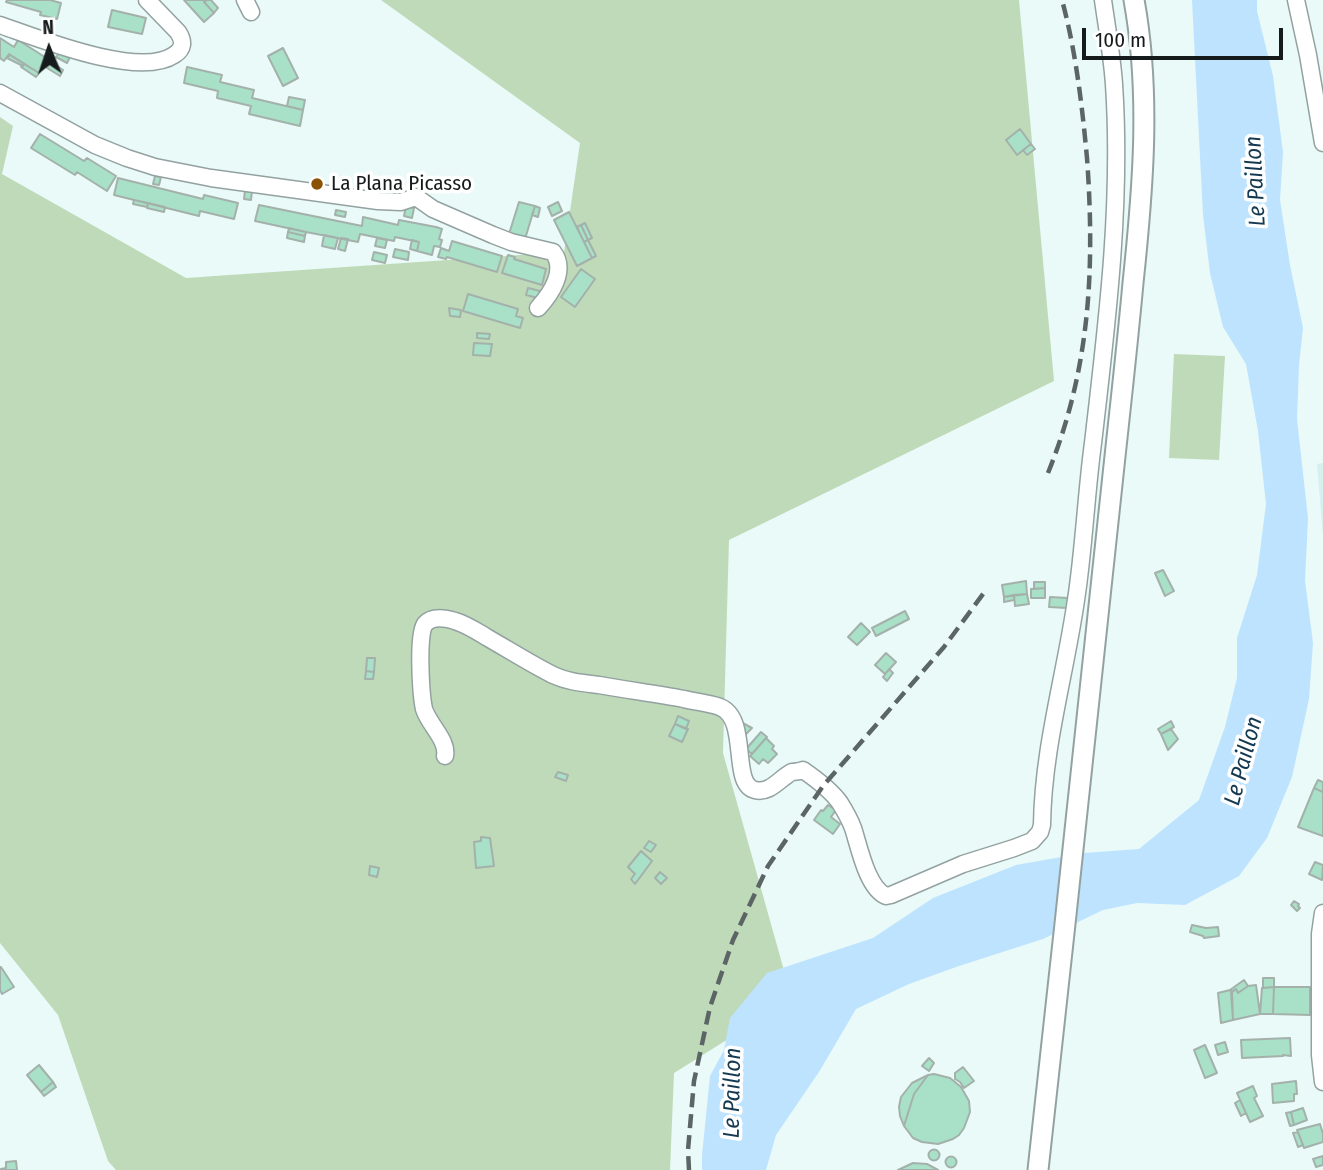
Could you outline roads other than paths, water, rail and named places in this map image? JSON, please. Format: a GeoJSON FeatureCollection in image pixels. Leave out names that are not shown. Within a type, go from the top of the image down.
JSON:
{"type":"FeatureCollection","features":[{"type":"Feature","properties":{"kind":"main road"},"geometry":{"type":"LineString","coordinates":[[1034,1169],[1073,806],[1131,210],[1132,76],[1124,0]]}},
{"type":"Feature","properties":{"kind":"main road"},"geometry":{"type":"LineString","coordinates":[[1073,806],[1111,501],[1141,209],[1143,76],[1134,0]]}},
{"type":"Feature","properties":{"kind":"street"},"geometry":{"type":"LineString","coordinates":[[0,25],[76,52],[111,59],[152,62],[165,60],[181,50],[182,38],[147,0]]}},
{"type":"Feature","properties":{"kind":"street"},"geometry":{"type":"LineString","coordinates":[[445,756],[445,747],[424,708],[422,691],[422,629],[426,622],[433,619],[455,621],[571,682],[720,707],[732,716],[745,782],[750,789],[767,790],[793,772],[803,770],[823,786],[839,802],[852,824],[866,869],[880,894],[886,896],[963,864],[1014,848],[1031,841],[1040,832],[1048,749],[1076,600],[1115,236],[1114,82],[1103,0]]}},
{"type":"Feature","properties":{"kind":"street"},"geometry":{"type":"LineString","coordinates":[[1296,0],[1316,53],[1323,143]]}},
{"type":"Feature","properties":{"kind":"street"},"geometry":{"type":"LineString","coordinates":[[0,93],[95,145],[155,167],[211,178],[379,201],[401,202],[416,197],[433,209],[493,235],[554,252],[559,266],[553,289],[538,308]]}},
{"type":"Feature","properties":{"kind":"street"},"geometry":{"type":"LineString","coordinates":[[1323,913],[1320,933],[1320,1055],[1323,1082]]}},
{"type":"Feature","properties":{"kind":"water","name":"Le Paillon"},"geometry":{"type":"Polygon","coordinates":[[[1192,0],[1257,0],[1257,11],[1273,76],[1283,152],[1280,200],[1303,328],[1297,419],[1308,518],[1305,581],[1313,643],[1309,699],[1292,777],[1267,838],[1239,876],[1185,905],[1137,903],[1103,910],[1043,939],[909,984],[856,1009],[819,1072],[776,1135],[766,1170],[702,1170],[710,1076],[724,1050],[730,1018],[767,973],[873,938],[933,898],[1016,865],[1084,853],[1139,849],[1199,800],[1225,727],[1237,678],[1237,638],[1257,575],[1266,504],[1258,431],[1246,364],[1223,327],[1210,273],[1203,215],[1192,0]]]}},
{"type":"Feature","properties":{"kind":"railway"},"geometry":{"type":"LineString","coordinates":[[1048,473],[1073,396],[1081,357],[1089,279],[1087,158],[1075,59],[1062,0]]}},
{"type":"Feature","properties":{"kind":"railway"},"geometry":{"type":"LineString","coordinates":[[689,1170],[688,1150],[694,1081],[710,1007],[733,940],[768,866],[823,786],[944,647],[986,590]]}},
{"type":"Feature","properties":{"kind":"place","name":"La Plana Picasso"},"geometry":{"type":"Point","coordinates":[317,184]}}]}
